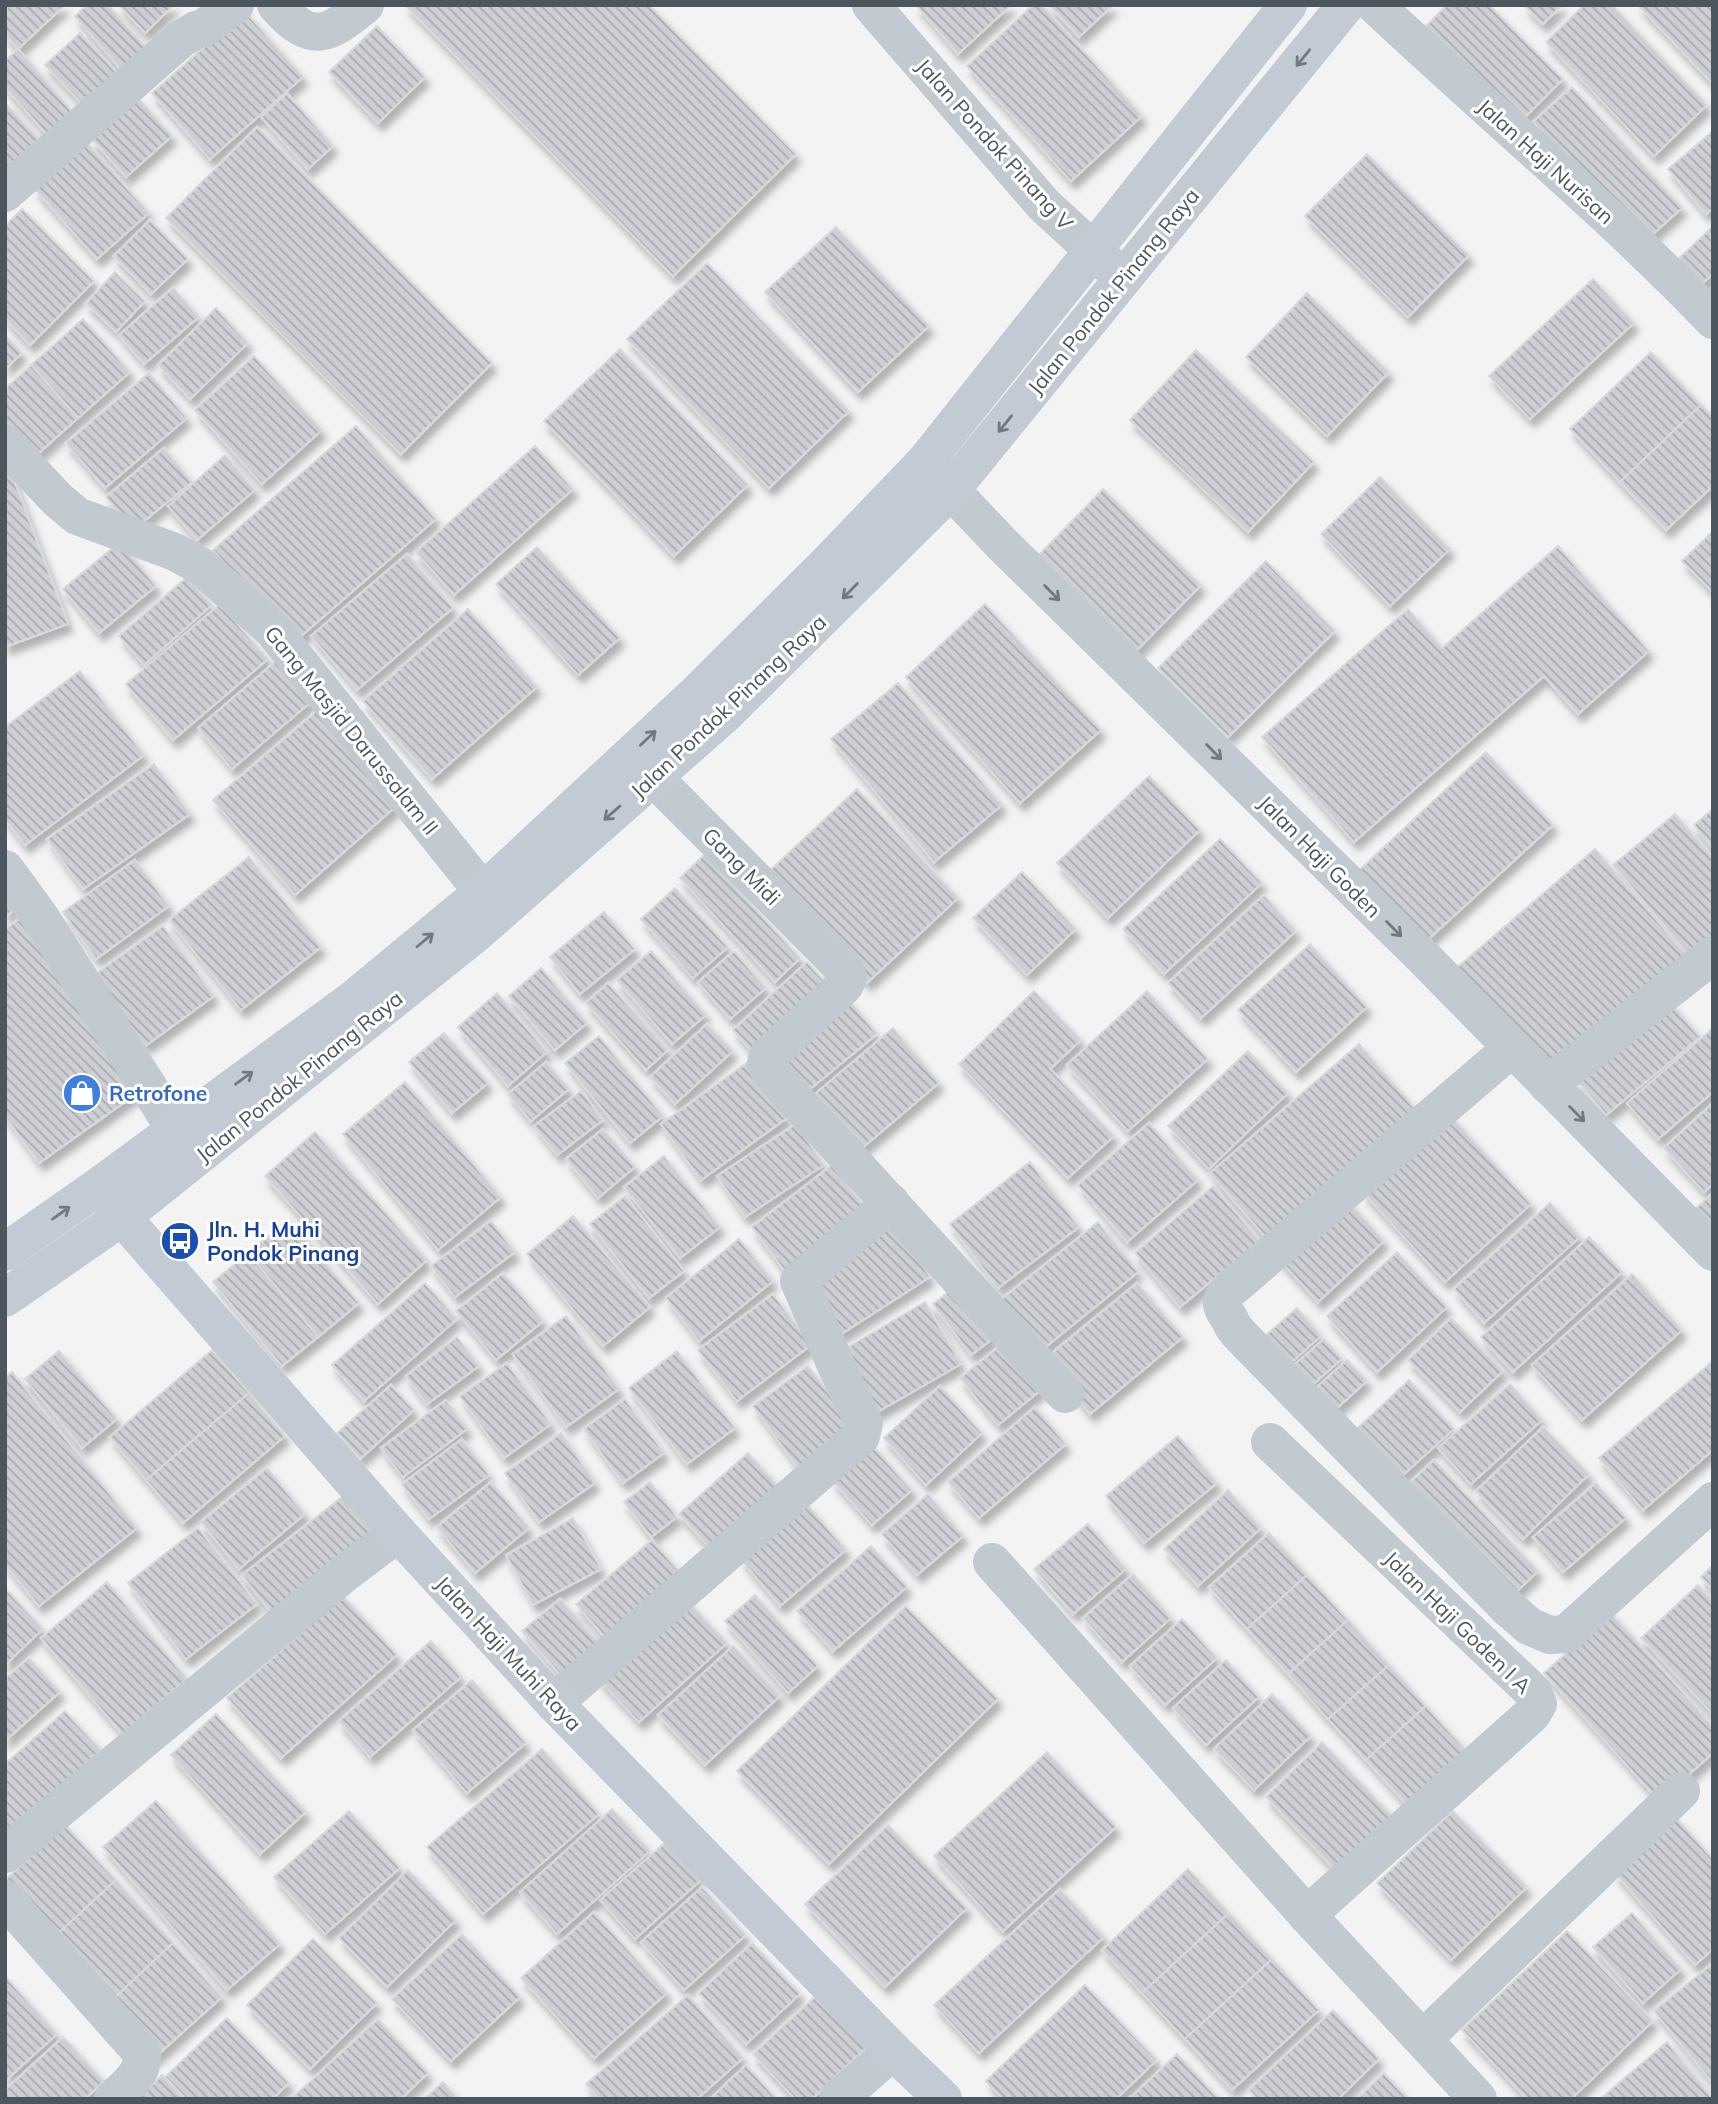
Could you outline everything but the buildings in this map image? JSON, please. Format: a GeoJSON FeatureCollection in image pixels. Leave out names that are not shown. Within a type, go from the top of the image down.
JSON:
{"type":"FeatureCollection","features":[{"type":"Feature","properties":{"kind":"main road","name":"Jalan Pondok Pinang Raya"},"geometry":{"type":"LineString","coordinates":[[5,1252],[355,998],[484,892],[693,697],[925,462],[1289,5]]}},
{"type":"Feature","properties":{"kind":"main road","name":"Jalan Pondok Pinang Raya"},"geometry":{"type":"LineString","coordinates":[[5,1298],[122,1217],[474,935],[724,715],[951,490],[1346,5]]}},
{"type":"Feature","properties":{"kind":"main road","name":"Jalan Haji Muhi Raya"},"geometry":{"type":"LineString","coordinates":[[99,1186],[122,1217],[398,1532],[554,1703],[943,2099]]}},
{"type":"Feature","properties":{"kind":"street"},"geometry":{"type":"LineString","coordinates":[[5,194],[181,39],[205,27],[235,5]]}},
{"type":"Feature","properties":{"kind":"street"},"geometry":{"type":"LineString","coordinates":[[276,5],[289,19],[306,29],[321,33],[337,28],[365,5]]}},
{"type":"Feature","properties":{"kind":"street","name":"Jalan Pondok Pinang V"},"geometry":{"type":"LineString","coordinates":[[871,5],[1044,205],[1124,278]]}},
{"type":"Feature","properties":{"kind":"street","name":"Jalan Haji Nurisan"},"geometry":{"type":"LineString","coordinates":[[1376,5],[1575,186],[1713,320]]}},
{"type":"Feature","properties":{"kind":"street","name":"Gang Masjid Darussalam II"},"geometry":{"type":"LineString","coordinates":[[5,444],[77,516],[175,552],[202,568],[273,631],[484,892]]}},
{"type":"Feature","properties":{"kind":"street","name":"Jalan Haji Goden"},"geometry":{"type":"LineString","coordinates":[[925,462],[1003,545],[1411,945],[1713,1251]]}},
{"type":"Feature","properties":{"kind":"street","name":"Gang Midi"},"geometry":{"type":"LineString","coordinates":[[653,777],[845,970],[848,978],[844,986],[768,1056],[766,1064],[769,1071],[891,1203]]}},
{"type":"Feature","properties":{"kind":"street"},"geometry":{"type":"LineString","coordinates":[[5,869],[40,917],[175,1129]]}},
{"type":"Feature","properties":{"kind":"street"},"geometry":{"type":"LineString","coordinates":[[1548,1085],[1713,955]]}},
{"type":"Feature","properties":{"kind":"street"},"geometry":{"type":"LineString","coordinates":[[1512,1048],[1240,1280],[1226,1294],[1222,1306],[1234,1329],[1507,1607],[1529,1626],[1550,1636],[1566,1633],[1713,1501]]}},
{"type":"Feature","properties":{"kind":"street"},"geometry":{"type":"LineString","coordinates":[[554,1703],[861,1436],[864,1423],[799,1281],[891,1203],[1065,1394]]}},
{"type":"Feature","properties":{"kind":"street","name":"Jalan Haji Goden I A"},"geometry":{"type":"LineString","coordinates":[[1270,1442],[1534,1692],[1538,1704],[1531,1715],[1307,1915]]}},
{"type":"Feature","properties":{"kind":"street"},"geometry":{"type":"LineString","coordinates":[[5,1854],[398,1532]]}},
{"type":"Feature","properties":{"kind":"street"},"geometry":{"type":"LineString","coordinates":[[992,1562],[1307,1915],[1478,2099]]}},
{"type":"Feature","properties":{"kind":"street"},"geometry":{"type":"LineString","coordinates":[[1423,2039],[1681,1791]]}},
{"type":"Feature","properties":{"kind":"street"},"geometry":{"type":"LineString","coordinates":[[5,1899],[142,2053],[143,2063],[138,2073],[113,2099]]}},
{"type":"Feature","properties":{"kind":"street"},"geometry":{"type":"LineString","coordinates":[[838,2099],[893,2051]]}},
{"type":"Feature","properties":{"kind":"place","name":"Retrofone"},"geometry":{"type":"Point","coordinates":[82,1093]}},
{"type":"Feature","properties":{"kind":"place","name":"Jln. H. Muhi Pondok Pinang"},"geometry":{"type":"Point","coordinates":[180,1241]}}]}
